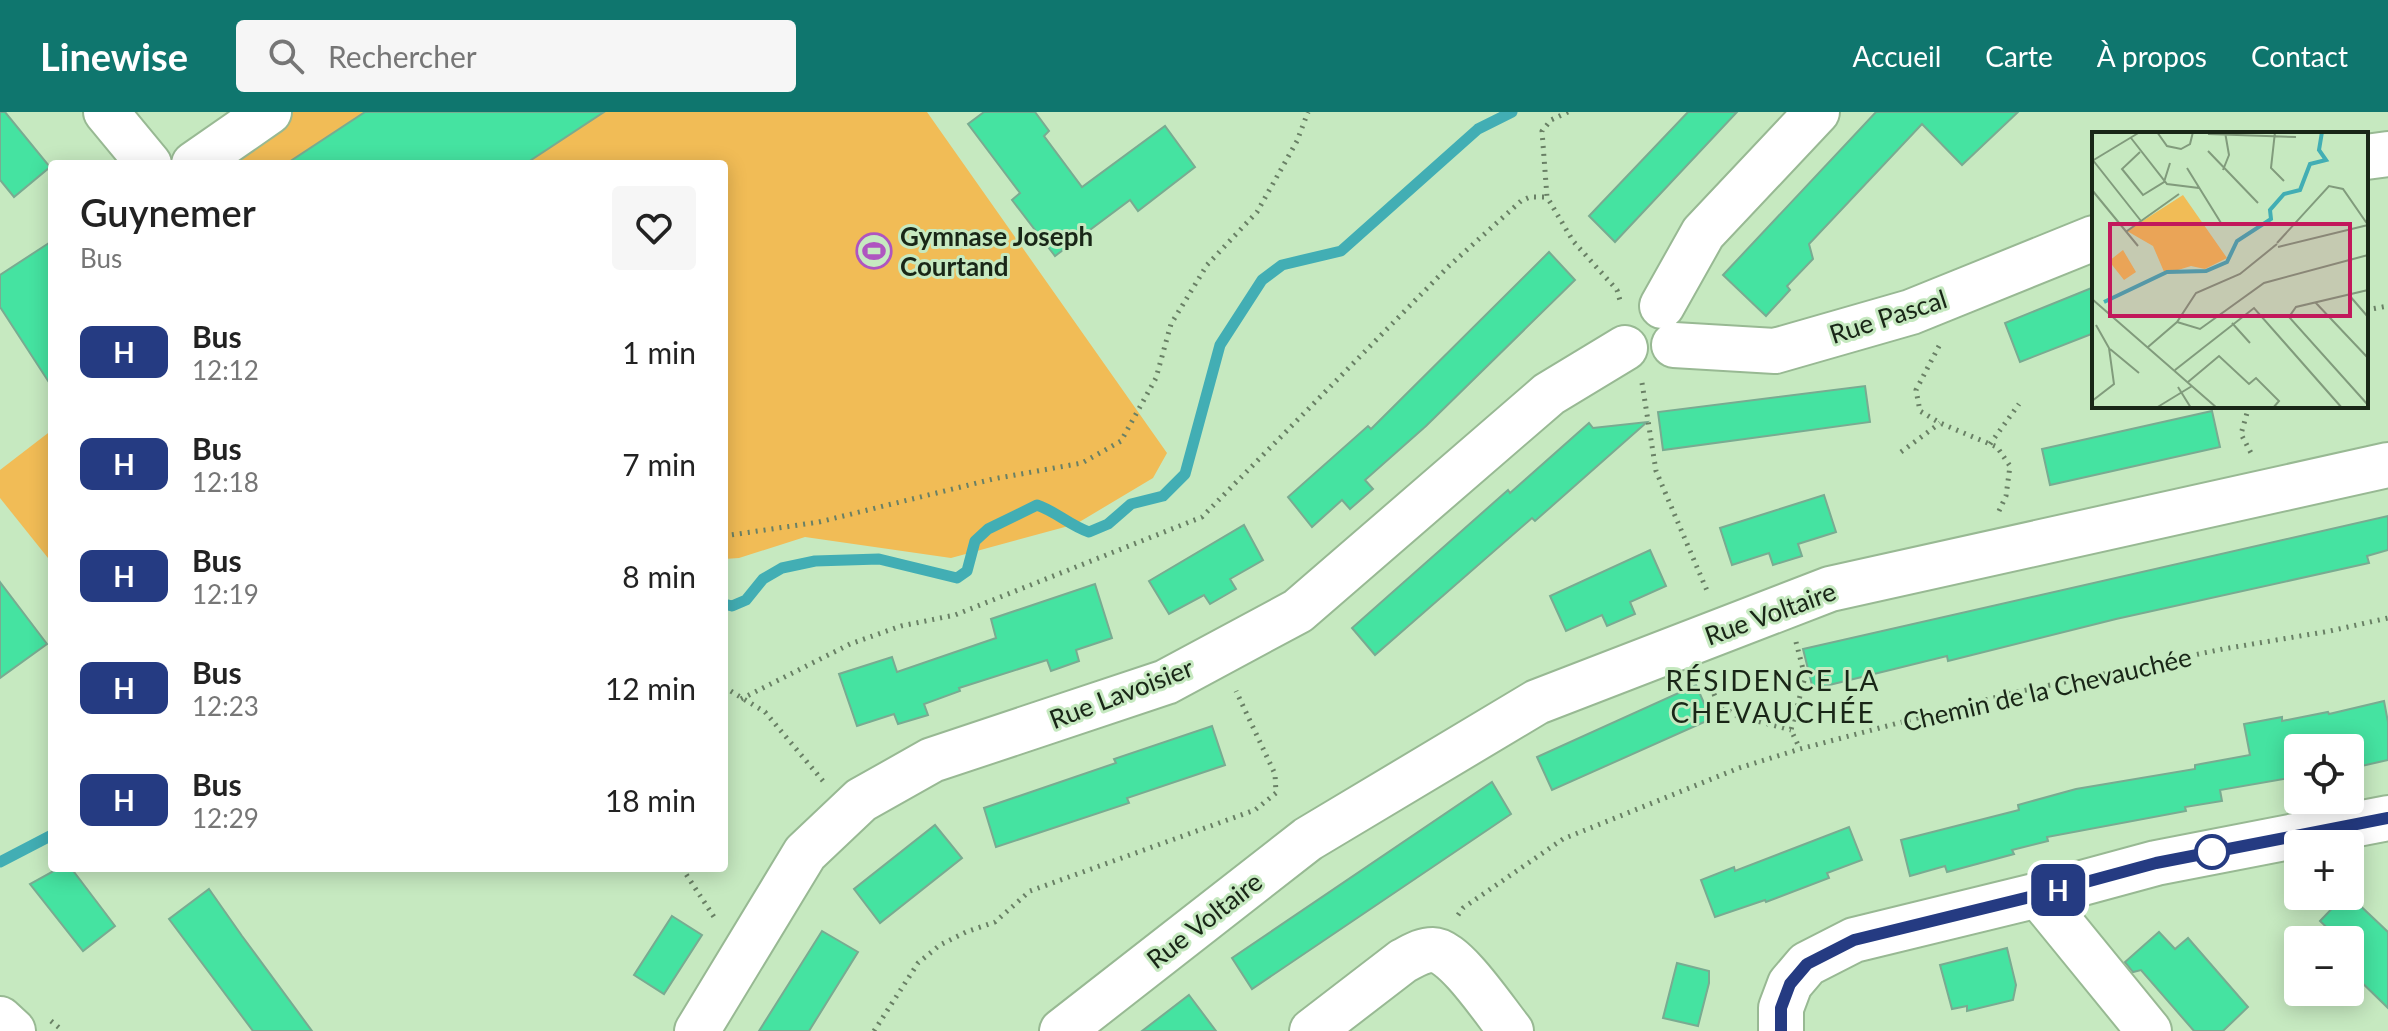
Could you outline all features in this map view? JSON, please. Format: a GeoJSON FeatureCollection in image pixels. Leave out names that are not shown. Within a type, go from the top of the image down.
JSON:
{"type":"FeatureCollection","features":[{"type":"Feature","properties":{"kind":"street"},"geometry":{"type":"LineString","coordinates":[[106,112],[146,160]]}},
{"type":"Feature","properties":{"kind":"street"},"geometry":{"type":"LineString","coordinates":[[200,160],[269,112]]}},
{"type":"Feature","properties":{"kind":"street","name":"Rue Lavoisier"},"geometry":{"type":"LineString","coordinates":[[697,1031],[805,853],[861,800],[932,760],[1166,682],[1298,611],[1549,394],[1645,334],[1703,233],[1817,112]]}},
{"type":"Feature","properties":{"kind":"street"},"geometry":{"type":"LineString","coordinates":[[2368,157],[2388,154]]}},
{"type":"Feature","properties":{"kind":"street","name":"Rue Pascal"},"geometry":{"type":"LineString","coordinates":[[1645,334],[1775,351],[1911,312],[2092,239]]}},
{"type":"Feature","properties":{"kind":"street","name":"Rue Voltaire"},"geometry":{"type":"LineString","coordinates":[[1062,1031],[1308,839],[1537,702],[1830,589],[2388,465]]}},
{"type":"Feature","properties":{"kind":"street"},"geometry":{"type":"LineString","coordinates":[[1781,1031],[1781,1008],[1790,984],[1807,964],[1854,940],[2156,863],[2386,824]]}},
{"type":"Feature","properties":{"kind":"street"},"geometry":{"type":"LineString","coordinates":[[2038,895],[2149,1031]]}},
{"type":"Feature","properties":{"kind":"street"},"geometry":{"type":"LineString","coordinates":[[1312,1031],[1403,961],[1420,952],[1435,949],[1447,954],[1458,965],[1511,1031]]}},
{"type":"Feature","properties":{"kind":"street"},"geometry":{"type":"LineString","coordinates":[[0,1019],[13,1031]]}},
{"type":"Feature","properties":{"kind":"path"},"geometry":{"type":"LineString","coordinates":[[728,535],[819,522],[993,479],[1082,463],[1121,441],[1156,378],[1171,324],[1207,265],[1257,212],[1297,141],[1308,112]]}},
{"type":"Feature","properties":{"kind":"path"},"geometry":{"type":"LineString","coordinates":[[1568,112],[1551,120],[1542,131],[1547,197],[1573,241],[1617,290],[1645,334],[1656,471],[1724,630]]}},
{"type":"Feature","properties":{"kind":"path"},"geometry":{"type":"LineString","coordinates":[[741,699],[850,644],[901,626],[955,615],[1202,517],[1449,266],[1521,201],[1530,197],[1547,197]]}},
{"type":"Feature","properties":{"kind":"path"},"geometry":{"type":"LineString","coordinates":[[2368,310],[2388,306]]}},
{"type":"Feature","properties":{"kind":"path"},"geometry":{"type":"LineString","coordinates":[[1940,343],[1916,390],[1920,411],[1997,447],[2010,466],[2006,496],[1977,556]]}},
{"type":"Feature","properties":{"kind":"path"},"geometry":{"type":"LineString","coordinates":[[1990,444],[2019,404]]}},
{"type":"Feature","properties":{"kind":"path"},"geometry":{"type":"LineString","coordinates":[[2248,408],[2241,434],[2253,456],[2261,493]]}},
{"type":"Feature","properties":{"kind":"path"},"geometry":{"type":"LineString","coordinates":[[1901,452],[1940,423]]}},
{"type":"Feature","properties":{"kind":"path"},"geometry":{"type":"LineString","coordinates":[[1788,605],[1805,677],[1791,730],[1800,749]]}},
{"type":"Feature","properties":{"kind":"path","name":"Chemin de la Chevauchée"},"geometry":{"type":"LineString","coordinates":[[1435,949],[1463,908],[1563,839],[1739,768],[2012,693],[2388,618]]}},
{"type":"Feature","properties":{"kind":"path"},"geometry":{"type":"LineString","coordinates":[[874,1031],[918,963],[940,945],[995,922],[1030,891],[1255,810],[1276,793],[1275,774],[1219,653]]}},
{"type":"Feature","properties":{"kind":"path"},"geometry":{"type":"LineString","coordinates":[[728,690],[765,712],[848,812]]}},
{"type":"Feature","properties":{"kind":"path"},"geometry":{"type":"LineString","coordinates":[[1737,716],[1791,730]]}},
{"type":"Feature","properties":{"kind":"path"},"geometry":{"type":"LineString","coordinates":[[685,872],[728,935],[747,948]]}},
{"type":"Feature","properties":{"kind":"shaded area","name":"Gymnase Joseph Courtand"},"geometry":{"type":"Polygon","coordinates":[[[269,112],[927,112],[1167,453],[1153,478],[1076,524],[951,558],[805,537],[728,559],[728,160],[200,160],[269,112]]]}},
{"type":"Feature","properties":{"kind":"shaded area"},"geometry":{"type":"Polygon","coordinates":[[[48,433],[48,558],[0,498],[0,470],[48,433]]]}},
{"type":"Feature","properties":{"kind":"building"},"geometry":{"type":"Polygon","coordinates":[[[0,112],[5,112],[48,165],[48,169],[14,197],[0,180],[0,112]]]}},
{"type":"Feature","properties":{"kind":"building"},"geometry":{"type":"Polygon","coordinates":[[[365,112],[604,112],[531,160],[292,160],[365,112]]]}},
{"type":"Feature","properties":{"kind":"building"},"geometry":{"type":"Polygon","coordinates":[[[984,112],[1035,112],[1049,131],[1044,136],[1082,187],[1165,126],[1195,167],[1138,211],[1130,200],[1055,256],[1012,200],[1020,193],[968,124],[984,112]]]}},
{"type":"Feature","properties":{"kind":"building"},"geometry":{"type":"Polygon","coordinates":[[[1688,112],[1737,112],[1615,242],[1589,216],[1688,112]]]}},
{"type":"Feature","properties":{"kind":"building"},"geometry":{"type":"Polygon","coordinates":[[[1876,112],[2018,112],[1962,165],[1922,124],[1809,244],[1813,259],[1787,286],[1790,290],[1766,316],[1723,275],[1876,112]]]}},
{"type":"Feature","properties":{"kind":"building"},"geometry":{"type":"Polygon","coordinates":[[[48,244],[48,381],[0,307],[0,275],[48,244]]]}},
{"type":"Feature","properties":{"kind":"building"},"geometry":{"type":"Polygon","coordinates":[[[1549,252],[1575,280],[1426,426],[1365,480],[1373,489],[1350,509],[1342,500],[1312,527],[1288,497],[1368,426],[1371,429],[1549,252]]]}},
{"type":"Feature","properties":{"kind":"building"},"geometry":{"type":"Polygon","coordinates":[[[2092,288],[2092,334],[2020,362],[2005,323],[2092,288]]]}},
{"type":"Feature","properties":{"kind":"building"},"geometry":{"type":"Polygon","coordinates":[[[1865,386],[1870,422],[1663,450],[1658,412],[1865,386]]]}},
{"type":"Feature","properties":{"kind":"building"},"geometry":{"type":"Polygon","coordinates":[[[2212,411],[2220,447],[2050,485],[2042,449],[2212,411]]]}},
{"type":"Feature","properties":{"kind":"building"},"geometry":{"type":"Polygon","coordinates":[[[1647,422],[1375,655],[1352,628],[1589,423],[1593,428],[1647,422]]]}},
{"type":"Feature","properties":{"kind":"building"},"geometry":{"type":"Polygon","coordinates":[[[1824,495],[1836,532],[1798,544],[1802,556],[1773,565],[1769,553],[1732,565],[1720,528],[1824,495]]]}},
{"type":"Feature","properties":{"kind":"building"},"geometry":{"type":"Polygon","coordinates":[[[2388,516],[2388,550],[2367,556],[2369,563],[2116,619],[1948,661],[1947,656],[1813,689],[1803,649],[2388,516]]]}},
{"type":"Feature","properties":{"kind":"building"},"geometry":{"type":"Polygon","coordinates":[[[1244,525],[1263,560],[1230,579],[1236,589],[1210,604],[1204,595],[1169,614],[1149,581],[1244,525]]]}},
{"type":"Feature","properties":{"kind":"building"},"geometry":{"type":"Polygon","coordinates":[[[1650,550],[1666,586],[1630,602],[1635,614],[1607,626],[1602,615],[1566,631],[1550,596],[1650,550]]]}},
{"type":"Feature","properties":{"kind":"building"},"geometry":{"type":"Polygon","coordinates":[[[0,582],[47,644],[0,678],[0,582]]]}},
{"type":"Feature","properties":{"kind":"building"},"geometry":{"type":"Polygon","coordinates":[[[1095,584],[1112,638],[1076,650],[1079,661],[1051,671],[1047,660],[959,688],[960,691],[924,704],[928,715],[898,724],[894,714],[857,726],[839,674],[892,657],[897,672],[996,638],[991,619],[1095,584]]]}},
{"type":"Feature","properties":{"kind":"building"},"geometry":{"type":"Polygon","coordinates":[[[1696,685],[1711,719],[1552,790],[1537,757],[1696,685]]]}},
{"type":"Feature","properties":{"kind":"building"},"geometry":{"type":"Polygon","coordinates":[[[2384,701],[2388,722],[2388,760],[2364,765],[2364,734],[2284,734],[2284,779],[2220,790],[2222,801],[2185,807],[2186,811],[2047,837],[2048,841],[2012,850],[2014,854],[1947,872],[1945,866],[1910,876],[1901,840],[2019,810],[2018,805],[2076,789],[2195,769],[2195,765],[2250,755],[2244,724],[2282,717],[2282,721],[2384,701]]]}},
{"type":"Feature","properties":{"kind":"building"},"geometry":{"type":"Polygon","coordinates":[[[1212,726],[1225,765],[1127,798],[1129,803],[996,847],[984,808],[1212,726]]]}},
{"type":"Feature","properties":{"kind":"building"},"geometry":{"type":"Polygon","coordinates":[[[1492,782],[1511,814],[1252,989],[1232,958],[1492,782]]]}},
{"type":"Feature","properties":{"kind":"building"},"geometry":{"type":"Polygon","coordinates":[[[935,825],[962,858],[880,923],[854,889],[935,825]]]}},
{"type":"Feature","properties":{"kind":"building"},"geometry":{"type":"Polygon","coordinates":[[[1849,827],[1862,860],[1827,873],[1829,878],[1715,917],[1701,880],[1734,867],[1735,871],[1849,827]]]}},
{"type":"Feature","properties":{"kind":"building"},"geometry":{"type":"Polygon","coordinates":[[[52,872],[74,872],[115,926],[83,951],[30,884],[52,872]]]}},
{"type":"Feature","properties":{"kind":"building"},"geometry":{"type":"Polygon","coordinates":[[[209,889],[312,1031],[253,1031],[169,919],[209,889]]]}},
{"type":"Feature","properties":{"kind":"building"},"geometry":{"type":"Polygon","coordinates":[[[2364,909],[2388,932],[2388,1008],[2364,985],[2364,926],[2325,926],[2320,921],[2331,910],[2364,909]]]}},
{"type":"Feature","properties":{"kind":"building"},"geometry":{"type":"Polygon","coordinates":[[[672,916],[702,935],[664,994],[634,975],[672,916]]]}},
{"type":"Feature","properties":{"kind":"building"},"geometry":{"type":"Polygon","coordinates":[[[822,931],[858,952],[809,1031],[759,1031],[822,931]]]}},
{"type":"Feature","properties":{"kind":"building"},"geometry":{"type":"Polygon","coordinates":[[[2159,932],[2175,949],[2188,938],[2248,1007],[2223,1031],[2194,1031],[2141,970],[2133,972],[2125,962],[2159,932]]]}},
{"type":"Feature","properties":{"kind":"building"},"geometry":{"type":"Polygon","coordinates":[[[2007,948],[2016,985],[2013,1000],[1967,1011],[1967,1006],[1952,1009],[1940,965],[2007,948]]]}},
{"type":"Feature","properties":{"kind":"building"},"geometry":{"type":"Polygon","coordinates":[[[1677,963],[1709,971],[1698,1026],[1663,1018],[1677,963]]]}},
{"type":"Feature","properties":{"kind":"building"},"geometry":{"type":"Polygon","coordinates":[[[1189,995],[1216,1031],[1142,1031],[1189,995]]]}},
{"type":"Feature","properties":{"kind":"waterway"},"geometry":{"type":"LineString","coordinates":[[728,605],[746,600],[763,579],[782,568],[815,561],[879,559],[957,578],[967,571],[975,541],[988,529],[1037,505],[1089,532],[1108,524],[1131,504],[1163,496],[1185,474],[1220,345],[1262,280],[1282,265],[1341,251],[1478,129],[1512,112]]}},
{"type":"Feature","properties":{"kind":"waterway"},"geometry":{"type":"LineString","coordinates":[[0,862],[48,837]]}},
{"type":"Feature","properties":{"kind":"bus line","name":"H"},"geometry":{"type":"LineString","coordinates":[[1781,1031],[1781,1008],[1790,984],[1807,964],[1854,940],[2156,863],[2388,818]]}},
{"type":"Feature","properties":{"kind":"place","name":"Gymnase Joseph Courtand"},"geometry":{"type":"Point","coordinates":[874,251]}},
{"type":"Feature","properties":{"kind":"district","name":"RÉSIDENCE LA CHEVAUCHÉE"},"geometry":{"type":"Point","coordinates":[1773,696]}}]}
